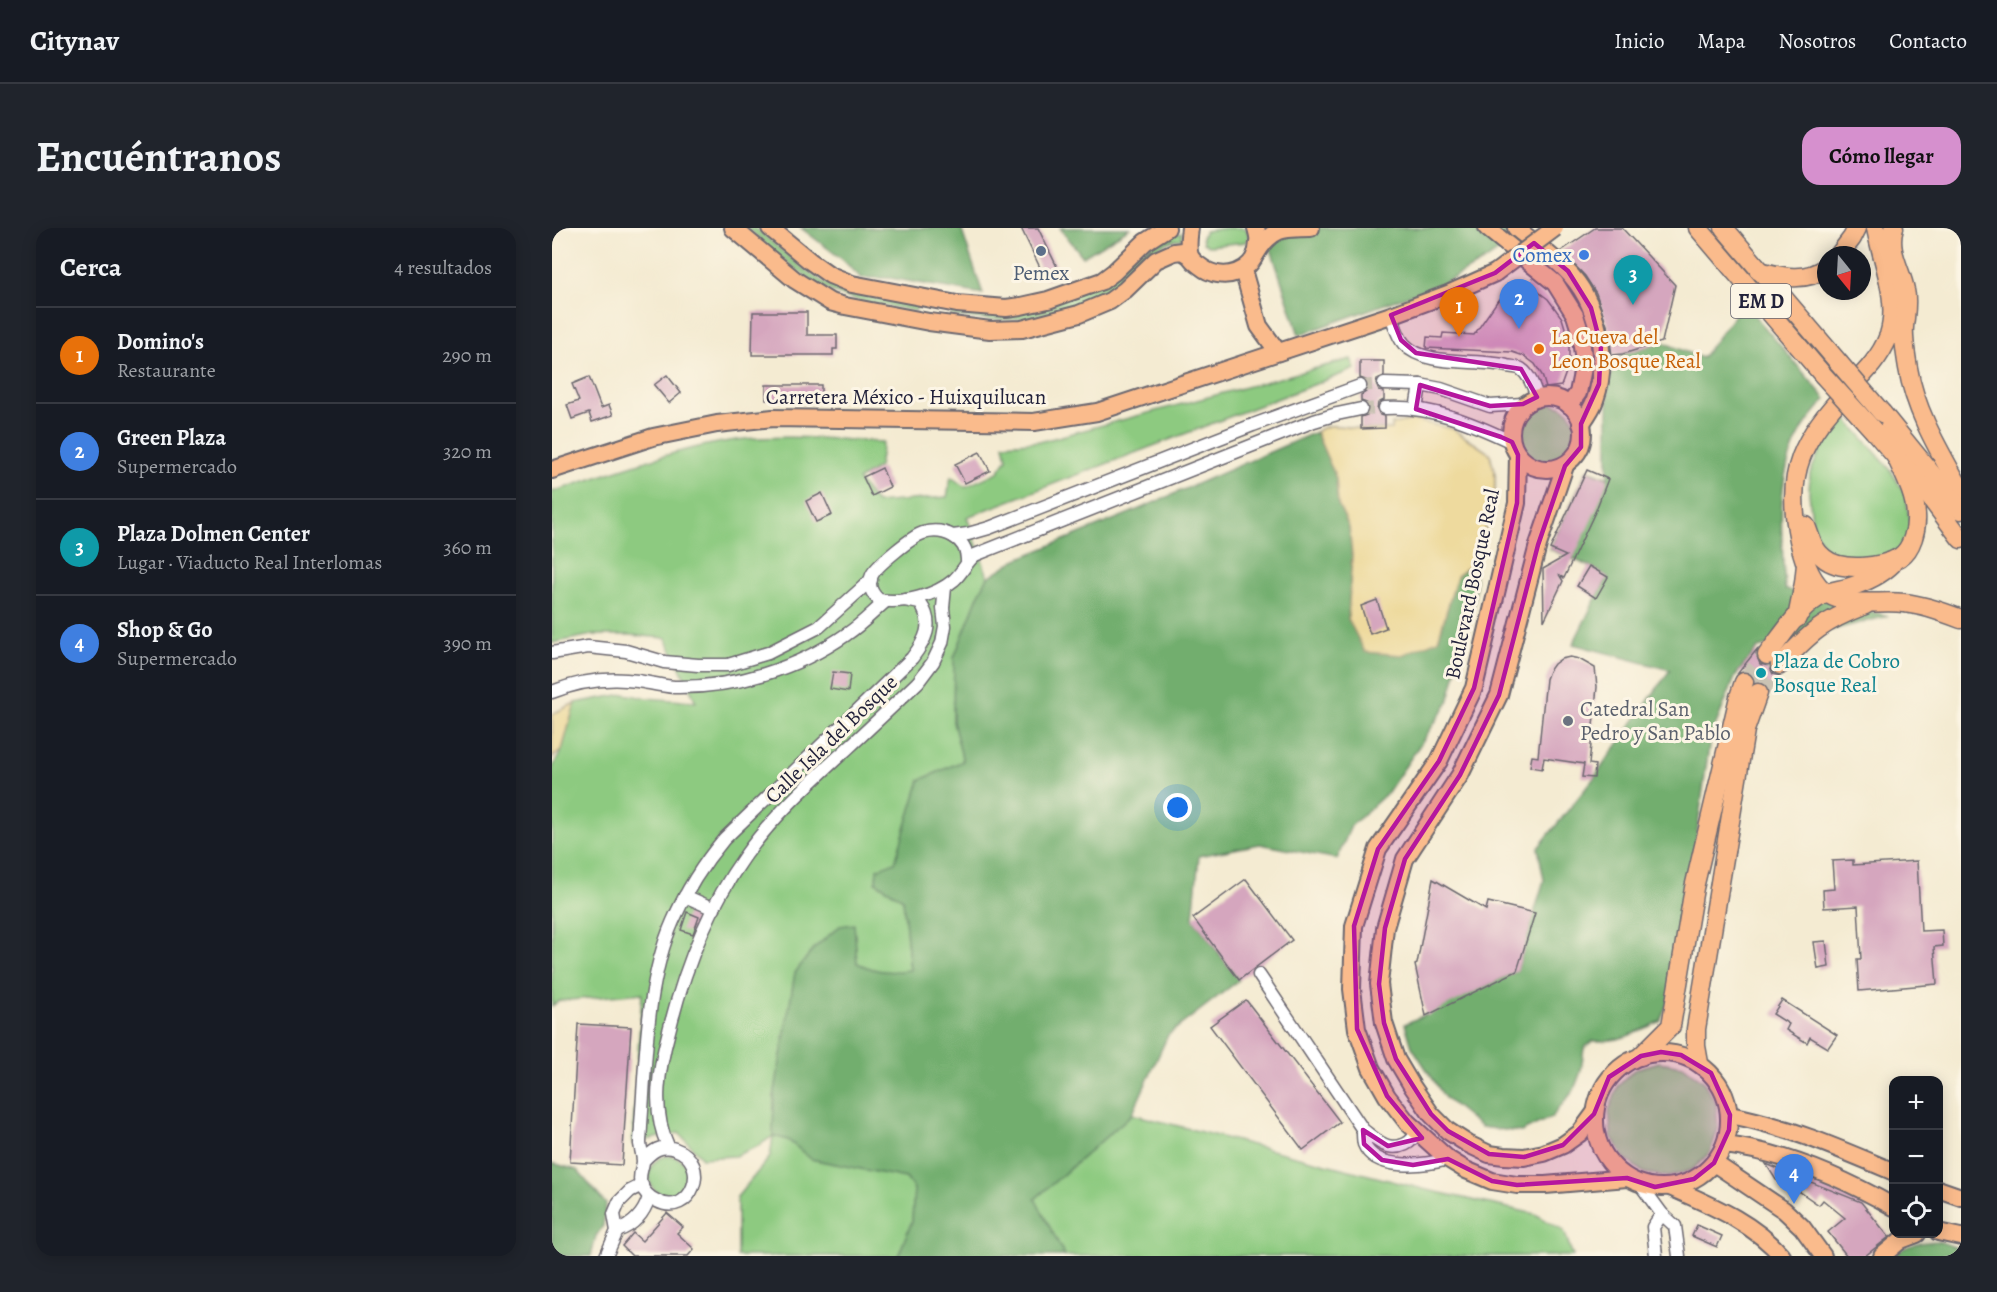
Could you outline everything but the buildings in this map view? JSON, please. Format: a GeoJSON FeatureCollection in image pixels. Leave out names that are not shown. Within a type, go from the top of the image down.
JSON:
{"type":"FeatureCollection","features":[{"type":"Feature","properties":{"kind":"highway","name":"EM D"},"geometry":{"type":"LineString","coordinates":[[1698,228],[1924,489],[1961,539]]}},
{"type":"Feature","properties":{"kind":"highway","name":"EM D"},"geometry":{"type":"LineString","coordinates":[[1724,228],[1882,413],[1961,510]]}},
{"type":"Feature","properties":{"kind":"highway"},"geometry":{"type":"LineString","coordinates":[[1846,246],[1857,228]]}},
{"type":"Feature","properties":{"kind":"highway"},"geometry":{"type":"LineString","coordinates":[[1797,618],[1806,564],[1793,501],[1797,465],[1809,437],[1832,407],[1870,368],[1884,346],[1892,322],[1888,273],[1880,250],[1876,228]]}},
{"type":"Feature","properties":{"kind":"highway"},"geometry":{"type":"LineString","coordinates":[[1893,228],[1893,256],[1905,290],[1904,329],[1908,369],[1916,400],[1961,490]]}},
{"type":"Feature","properties":{"kind":"highway"},"geometry":{"type":"LineString","coordinates":[[1760,271],[1796,278],[1807,277],[1817,272]]}},
{"type":"Feature","properties":{"kind":"highway"},"geometry":{"type":"LineString","coordinates":[[1900,557],[1865,567],[1845,567],[1832,564],[1815,550],[1804,518],[1800,494],[1805,468],[1818,440],[1838,413],[1876,372],[1904,329]]}},
{"type":"Feature","properties":{"kind":"highway"},"geometry":{"type":"LineString","coordinates":[[1873,602],[1838,615],[1824,623],[1773,660],[1797,618],[1816,599],[1826,593],[1867,581],[1886,570],[1908,548],[1915,532],[1916,515],[1912,493],[1894,454]]}},
{"type":"Feature","properties":{"kind":"highway"},"geometry":{"type":"LineString","coordinates":[[1806,564],[1826,593],[1845,600],[1905,603],[1938,610],[1961,619]]}},
{"type":"Feature","properties":{"kind":"highway"},"geometry":{"type":"LineString","coordinates":[[1641,1056],[1671,1026],[1694,888],[1751,688]]}},
{"type":"Feature","properties":{"kind":"highway"},"geometry":{"type":"LineString","coordinates":[[1699,1063],[1696,1029],[1708,962],[1738,730]]}},
{"type":"Feature","properties":{"kind":"highway"},"geometry":{"type":"LineString","coordinates":[[1683,957],[1708,962]]}},
{"type":"Feature","properties":{"kind":"main road"},"geometry":{"type":"LineString","coordinates":[[733,228],[795,280],[830,302],[929,322],[990,330],[1022,329],[1079,314],[1110,301],[1156,260],[1174,252],[1182,251],[1208,273],[1222,276],[1233,274],[1243,270],[1262,244],[1276,231],[1311,228]]}},
{"type":"Feature","properties":{"kind":"main road"},"geometry":{"type":"LineString","coordinates":[[770,228],[830,275],[852,284],[957,304],[1006,308],[1048,300],[1101,281],[1114,272],[1145,242],[1167,228]]}},
{"type":"Feature","properties":{"kind":"main road"},"geometry":{"type":"LineString","coordinates":[[1190,228],[1188,239],[1190,256]]}},
{"type":"Feature","properties":{"kind":"main road"},"geometry":{"type":"LineString","coordinates":[[1256,228],[1258,241],[1256,255]]}},
{"type":"Feature","properties":{"kind":"main road"},"geometry":{"type":"LineString","coordinates":[[1487,228],[1555,283],[1575,315],[1580,331],[1584,363],[1578,393],[1569,405]]}},
{"type":"Feature","properties":{"kind":"main road"},"geometry":{"type":"LineString","coordinates":[[1516,228],[1568,271],[1591,308],[1597,327],[1602,364],[1594,402],[1581,424]]}},
{"type":"Feature","properties":{"kind":"main road","name":"Carretera México - Huixquilucan"},"geometry":{"type":"LineString","coordinates":[[552,470],[654,437],[728,423],[773,418],[1034,422],[1097,412],[1448,294],[1495,273],[1555,228]]}},
{"type":"Feature","properties":{"kind":"main road"},"geometry":{"type":"LineString","coordinates":[[1243,270],[1259,326],[1278,352]]}},
{"type":"Feature","properties":{"kind":"main road"},"geometry":{"type":"LineString","coordinates":[[1548,396],[1569,405],[1581,424],[1583,435],[1581,447],[1565,466],[1548,471],[1531,467],[1515,449],[1511,428],[1515,415],[1530,401],[1548,396]]}},
{"type":"Feature","properties":{"kind":"main road","name":"Boulevard Bosque Real"},"geometry":{"type":"LineString","coordinates":[[1515,449],[1517,502],[1474,688],[1439,761],[1378,849],[1354,926],[1352,989],[1357,1029],[1371,1068],[1387,1096],[1416,1132],[1448,1159],[1466,1170],[1492,1181],[1516,1185],[1634,1181]]}},
{"type":"Feature","properties":{"kind":"main road"},"geometry":{"type":"LineString","coordinates":[[1565,466],[1538,545],[1498,695],[1460,775],[1405,859],[1385,928],[1379,984],[1384,1023],[1396,1059],[1431,1114],[1448,1131],[1468,1144],[1488,1154],[1524,1157],[1544,1154],[1580,1133],[1594,1114]]}},
{"type":"Feature","properties":{"kind":"main road"},"geometry":{"type":"LineString","coordinates":[[1660,1052],[1681,1055],[1699,1063],[1720,1085],[1730,1115],[1725,1145],[1714,1163],[1694,1179],[1670,1187],[1655,1187],[1634,1181],[1612,1166],[1601,1150],[1595,1132],[1594,1114],[1599,1094],[1609,1077],[1624,1064],[1641,1056],[1660,1052]]}},
{"type":"Feature","properties":{"kind":"main road"},"geometry":{"type":"LineString","coordinates":[[1730,1115],[1756,1120],[1827,1143],[1889,1170]]}},
{"type":"Feature","properties":{"kind":"main road"},"geometry":{"type":"LineString","coordinates":[[1725,1145],[1749,1148],[1818,1170],[1889,1205]]}},
{"type":"Feature","properties":{"kind":"main road"},"geometry":{"type":"LineString","coordinates":[[1714,1163],[1784,1210],[1802,1227],[1823,1256]]}},
{"type":"Feature","properties":{"kind":"main road"},"geometry":{"type":"LineString","coordinates":[[1670,1187],[1711,1205],[1749,1227],[1782,1256]]}},
{"type":"Feature","properties":{"kind":"main road"},"geometry":{"type":"LineString","coordinates":[[1943,1191],[1961,1197]]}},
{"type":"Feature","properties":{"kind":"main road"},"geometry":{"type":"LineString","coordinates":[[1943,1233],[1961,1238]]}},
{"type":"Feature","properties":{"kind":"main road"},"geometry":{"type":"LineString","coordinates":[[1882,1256],[1905,1238]]}},
{"type":"Feature","properties":{"kind":"street"},"geometry":{"type":"LineString","coordinates":[[1384,384],[1420,385],[1441,389],[1490,406],[1530,401],[1533,385],[1521,369],[1502,364],[1428,358],[1416,353],[1401,340],[1391,315]]}},
{"type":"Feature","properties":{"kind":"street"},"geometry":{"type":"LineString","coordinates":[[1416,409],[1420,385]]}},
{"type":"Feature","properties":{"kind":"street"},"geometry":{"type":"LineString","coordinates":[[953,536],[989,528],[1334,394],[1360,386]]}},
{"type":"Feature","properties":{"kind":"street"},"geometry":{"type":"LineString","coordinates":[[1334,394],[1337,414]]}},
{"type":"Feature","properties":{"kind":"street"},"geometry":{"type":"LineString","coordinates":[[1385,408],[1416,409],[1454,418],[1515,449]]}},
{"type":"Feature","properties":{"kind":"street"},"geometry":{"type":"LineString","coordinates":[[967,561],[996,546],[1337,414],[1361,409]]}},
{"type":"Feature","properties":{"kind":"street"},"geometry":{"type":"LineString","coordinates":[[945,532],[953,536],[964,546],[967,561],[962,571],[945,587],[918,598],[886,601],[879,600],[872,594],[871,580],[877,568],[922,533],[945,532]]}},
{"type":"Feature","properties":{"kind":"street"},"geometry":{"type":"LineString","coordinates":[[552,653],[588,647],[626,651],[664,662],[728,665],[768,653],[819,627],[871,580]]}},
{"type":"Feature","properties":{"kind":"street","name":"Calle Isla del Bosque"},"geometry":{"type":"LineString","coordinates":[[668,1146],[659,1122],[658,1095],[664,1048],[680,988],[714,909],[745,856],[781,813],[918,682],[933,662],[942,643],[945,626],[943,608],[945,587]]}},
{"type":"Feature","properties":{"kind":"street","name":"Calle Isla del Bosque"},"geometry":{"type":"LineString","coordinates":[[643,1161],[640,1145],[641,1125],[653,992],[672,923],[704,863],[724,839],[912,658],[924,642],[928,624],[926,611],[920,603],[905,600]]}},
{"type":"Feature","properties":{"kind":"street"},"geometry":{"type":"LineString","coordinates":[[552,692],[603,679],[671,687],[714,686],[759,676],[801,661],[848,634],[886,601]]}},
{"type":"Feature","properties":{"kind":"street"},"geometry":{"type":"LineString","coordinates":[[685,896],[714,909]]}},
{"type":"Feature","properties":{"kind":"street"},"geometry":{"type":"LineString","coordinates":[[1259,975],[1363,1130],[1388,1146],[1403,1146],[1409,1143],[1416,1132]]}},
{"type":"Feature","properties":{"kind":"street"},"geometry":{"type":"LineString","coordinates":[[1363,1130],[1364,1144],[1367,1149],[1382,1160],[1413,1165],[1448,1159]]}},
{"type":"Feature","properties":{"kind":"street"},"geometry":{"type":"LineString","coordinates":[[668,1146],[683,1151],[693,1163],[696,1179],[690,1194],[678,1203],[663,1204],[650,1197],[642,1185],[640,1173],[643,1161],[653,1150],[668,1146]]}},
{"type":"Feature","properties":{"kind":"street"},"geometry":{"type":"LineString","coordinates":[[1634,1181],[1675,1226],[1679,1256]]}},
{"type":"Feature","properties":{"kind":"street"},"geometry":{"type":"LineString","coordinates":[[606,1256],[617,1231],[614,1214],[619,1202],[630,1191],[642,1185]]}},
{"type":"Feature","properties":{"kind":"street"},"geometry":{"type":"LineString","coordinates":[[617,1231],[639,1218],[650,1197]]}},
{"type":"Feature","properties":{"kind":"street"},"geometry":{"type":"LineString","coordinates":[[1656,1256],[1653,1227],[1662,1214]]}},
{"type":"Feature","properties":{"kind":"highlighted area"},"geometry":{"type":"Polygon","coordinates":[[[1534,243],[1568,271],[1591,308],[1601,346],[1599,384],[1581,424],[1581,447],[1565,466],[1538,545],[1499,695],[1460,775],[1405,859],[1385,928],[1379,984],[1384,1023],[1396,1059],[1431,1114],[1448,1131],[1489,1154],[1524,1157],[1563,1145],[1594,1114],[1609,1077],[1641,1056],[1661,1052],[1681,1055],[1711,1073],[1730,1115],[1729,1130],[1714,1163],[1694,1179],[1655,1187],[1627,1178],[1517,1185],[1492,1181],[1448,1159],[1413,1165],[1382,1160],[1364,1144],[1363,1130],[1388,1146],[1422,1138],[1387,1096],[1357,1029],[1354,926],[1378,849],[1439,761],[1474,688],[1517,503],[1518,455],[1512,442],[1501,437],[1416,409],[1420,385],[1490,406],[1523,404],[1537,397],[1521,369],[1416,353],[1401,340],[1391,315],[1495,273],[1534,243]]]}},
{"type":"Feature","properties":{"kind":"green space"},"geometry":{"type":"Polygon","coordinates":[[[747,228],[755,228],[802,267],[833,287],[863,295],[916,304],[917,308],[915,311],[873,303],[833,292],[799,272],[747,228]]]}},
{"type":"Feature","properties":{"kind":"green space"},"geometry":{"type":"Polygon","coordinates":[[[801,228],[961,228],[983,294],[890,278],[861,278],[843,260],[801,228]]]}},
{"type":"Feature","properties":{"kind":"green space"},"geometry":{"type":"Polygon","coordinates":[[[1060,228],[1130,228],[1083,257],[1060,228]]]}},
{"type":"Feature","properties":{"kind":"green space"},"geometry":{"type":"Polygon","coordinates":[[[1228,228],[1247,230],[1249,236],[1246,242],[1209,246],[1203,243],[1202,237],[1205,231],[1228,228]]]}},
{"type":"Feature","properties":{"kind":"green space"},"geometry":{"type":"Polygon","coordinates":[[[1264,228],[1532,228],[1486,260],[1446,282],[1299,335],[1264,228]]]}},
{"type":"Feature","properties":{"kind":"green space"},"geometry":{"type":"Polygon","coordinates":[[[1182,233],[1182,239],[1171,241],[1151,252],[1108,290],[1072,306],[1014,319],[971,318],[952,316],[950,313],[953,311],[1048,307],[1168,235],[1182,233]]]}},
{"type":"Feature","properties":{"kind":"green space"},"geometry":{"type":"Polygon","coordinates":[[[1744,303],[1826,399],[1803,428],[1786,470],[1781,509],[1785,589],[1888,616],[1758,648],[1736,675],[1710,739],[1676,983],[1660,1021],[1620,1038],[1593,1041],[1584,1048],[1581,1071],[1574,1090],[1552,1117],[1521,1132],[1481,1127],[1445,1098],[1412,1047],[1405,1024],[1517,971],[1544,880],[1538,848],[1594,778],[1670,670],[1573,644],[1608,577],[1550,549],[1587,470],[1608,478],[1608,381],[1623,354],[1662,342],[1702,358],[1744,303]]]}},
{"type":"Feature","properties":{"kind":"green space"},"geometry":{"type":"Polygon","coordinates":[[[1351,359],[1355,369],[967,517],[988,577],[978,596],[954,658],[953,722],[963,761],[920,780],[895,863],[877,869],[876,882],[903,899],[910,971],[883,971],[857,963],[854,925],[840,926],[813,949],[795,973],[774,1097],[773,1135],[788,1140],[811,1159],[906,1178],[914,1189],[912,1221],[897,1256],[737,1256],[737,1197],[770,1157],[773,1136],[758,1146],[735,1156],[702,1158],[679,1133],[632,1143],[642,993],[559,1001],[552,1006],[552,769],[562,750],[575,703],[624,694],[696,702],[666,638],[592,635],[552,643],[552,492],[701,446],[743,439],[803,438],[883,442],[879,467],[858,480],[876,503],[947,497],[951,477],[965,487],[998,472],[1007,459],[1004,444],[1043,441],[1351,359]]]}},
{"type":"Feature","properties":{"kind":"green space"},"geometry":{"type":"Polygon","coordinates":[[[1547,403],[1564,408],[1572,416],[1577,433],[1572,450],[1564,458],[1547,463],[1530,458],[1522,450],[1517,433],[1522,416],[1530,408],[1547,403]]]}},
{"type":"Feature","properties":{"kind":"green space"},"geometry":{"type":"Polygon","coordinates":[[[1842,414],[1890,469],[1906,496],[1911,531],[1896,553],[1882,559],[1833,558],[1813,530],[1809,493],[1810,473],[1823,444],[1842,414]]]}},
{"type":"Feature","properties":{"kind":"green space"},"geometry":{"type":"Polygon","coordinates":[[[1316,432],[1336,478],[1338,504],[1349,527],[1352,555],[1348,619],[1438,640],[1457,576],[1466,568],[1474,569],[1475,600],[1448,703],[1388,792],[1351,826],[1337,859],[1260,844],[1199,856],[1193,918],[1239,980],[1168,1035],[1132,1114],[1035,1199],[1065,1256],[897,1256],[912,1221],[914,1189],[906,1178],[811,1159],[788,1140],[773,1136],[774,1097],[795,973],[813,949],[840,926],[854,924],[857,963],[883,971],[910,970],[903,899],[876,882],[877,869],[895,862],[920,780],[963,761],[953,722],[954,658],[978,596],[988,577],[1015,560],[1316,432]]]}},
{"type":"Feature","properties":{"kind":"green space"},"geometry":{"type":"Polygon","coordinates":[[[1659,1062],[1683,1066],[1703,1081],[1716,1103],[1718,1129],[1710,1153],[1692,1170],[1668,1177],[1644,1173],[1624,1158],[1611,1136],[1609,1110],[1618,1086],[1635,1069],[1659,1062]]]}},
{"type":"Feature","properties":{"kind":"green space"},"geometry":{"type":"Polygon","coordinates":[[[1132,1114],[1427,1190],[1535,1214],[1564,1231],[1573,1256],[1065,1256],[1035,1199],[1132,1114]]]}},
{"type":"Feature","properties":{"kind":"green space"},"geometry":{"type":"Polygon","coordinates":[[[669,1156],[677,1157],[683,1162],[688,1168],[688,1184],[683,1190],[677,1195],[669,1196],[661,1195],[655,1190],[650,1184],[649,1176],[650,1168],[655,1162],[661,1157],[669,1156]]]}},
{"type":"Feature","properties":{"kind":"green space"},"geometry":{"type":"Polygon","coordinates":[[[552,1163],[577,1170],[606,1204],[603,1226],[596,1236],[591,1256],[552,1256],[552,1163]]]}},
{"type":"Feature","properties":{"kind":"green space"},"geometry":{"type":"Polygon","coordinates":[[[1938,1241],[1961,1249],[1961,1256],[1894,1256],[1914,1244],[1938,1241]]]}},
{"type":"Feature","properties":{"kind":"sand"},"geometry":{"type":"Polygon","coordinates":[[[1413,420],[1453,429],[1490,454],[1495,475],[1495,495],[1474,569],[1466,568],[1457,576],[1438,640],[1402,655],[1365,652],[1348,619],[1352,555],[1349,527],[1338,504],[1336,478],[1316,432],[1327,426],[1392,429],[1392,424],[1413,420]]]}},
{"type":"Feature","properties":{"kind":"sand"},"geometry":{"type":"Polygon","coordinates":[[[575,703],[562,750],[552,758],[552,714],[575,703]]]}},
{"type":"Feature","properties":{"kind":"tunnel"},"geometry":{"type":"LineString","coordinates":[[1360,386],[1384,384]]}},
{"type":"Feature","properties":{"kind":"tunnel"},"geometry":{"type":"LineString","coordinates":[[1361,409],[1385,408]]}},
{"type":"Feature","properties":{"kind":"tunnel"},"geometry":{"type":"LineString","coordinates":[[1744,682],[1767,655]]}},
{"type":"Feature","properties":{"kind":"tunnel"},"geometry":{"type":"LineString","coordinates":[[1758,693],[1780,665]]}},
{"type":"Feature","properties":{"kind":"place","name":"Pemex"},"geometry":{"type":"Point","coordinates":[1041,251]}},
{"type":"Feature","properties":{"kind":"place","name":"Comex"},"geometry":{"type":"Point","coordinates":[1584,255]}},
{"type":"Feature","properties":{"kind":"place","name":"Plaza Dolmen Center"},"geometry":{"type":"Point","coordinates":[1633,305]}},
{"type":"Feature","properties":{"kind":"place","name":"Green Plaza"},"geometry":{"type":"Point","coordinates":[1519,329]}},
{"type":"Feature","properties":{"kind":"place","name":"Domino's"},"geometry":{"type":"Point","coordinates":[1459,337]}},
{"type":"Feature","properties":{"kind":"place","name":"La Cueva del Leon Bosque Real"},"geometry":{"type":"Point","coordinates":[1539,349]}},
{"type":"Feature","properties":{"kind":"place","name":"Plaza de Cobro Bosque Real"},"geometry":{"type":"Point","coordinates":[1761,673]}},
{"type":"Feature","properties":{"kind":"place","name":"Catedral San Pedro y San Pablo"},"geometry":{"type":"Point","coordinates":[1568,721]}},
{"type":"Feature","properties":{"kind":"place","name":"Shop & Go"},"geometry":{"type":"Point","coordinates":[1794,1204]}}]}
